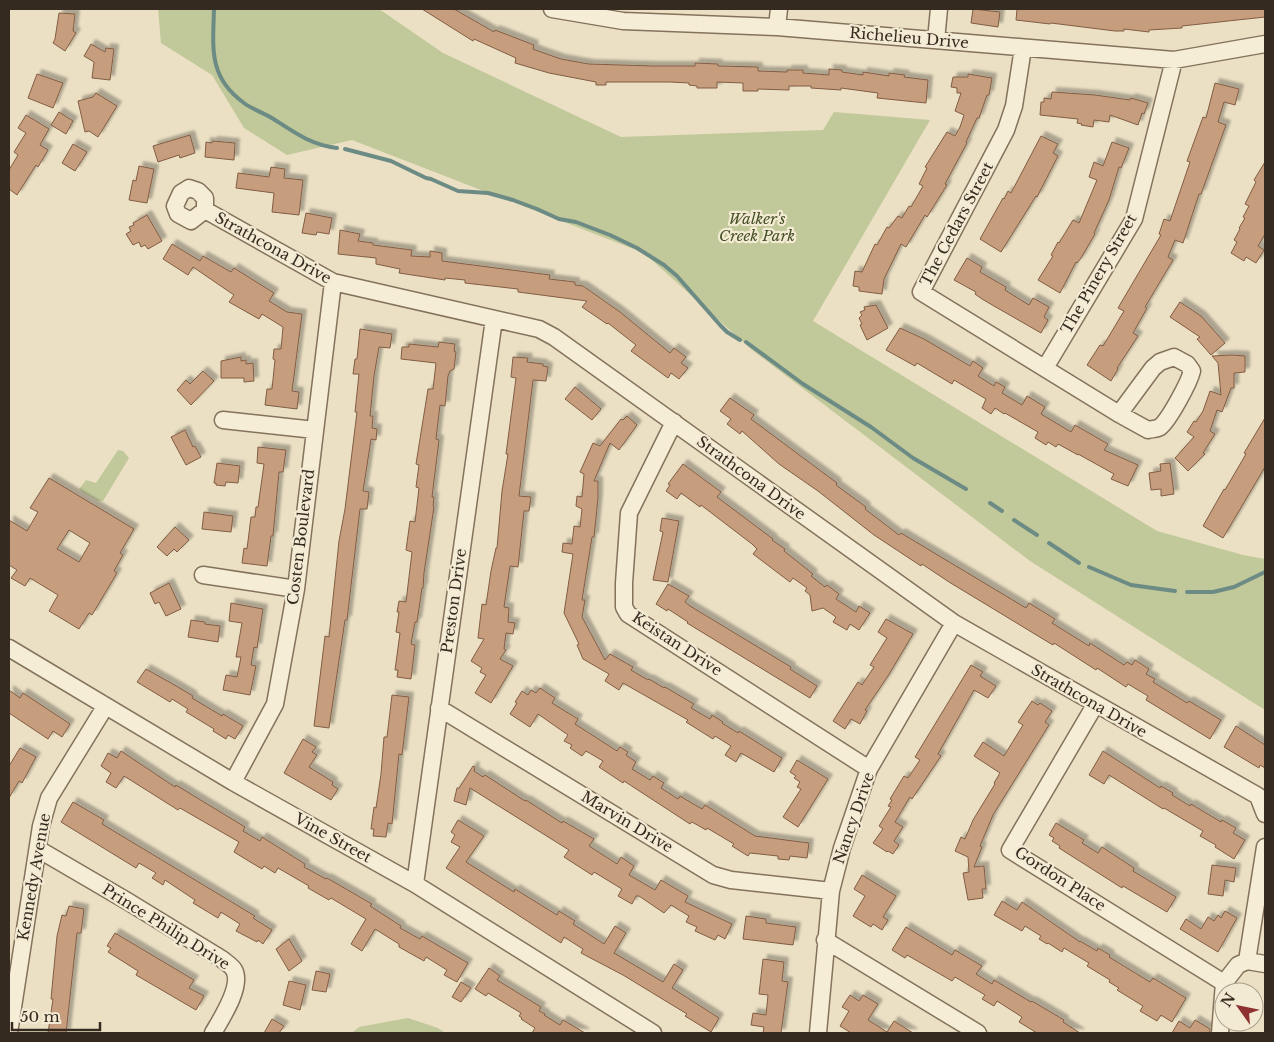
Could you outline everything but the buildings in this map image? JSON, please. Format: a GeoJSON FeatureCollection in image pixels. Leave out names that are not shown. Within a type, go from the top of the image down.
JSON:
{"type":"FeatureCollection","features":[{"type":"Feature","properties":{"kind":"street","name":"Richelieu Drive"},"geometry":{"type":"LineString","coordinates":[[552,9],[1174,60],[1265,44]]}},
{"type":"Feature","properties":{"kind":"street"},"geometry":{"type":"LineString","coordinates":[[777,27],[779,9]]}},
{"type":"Feature","properties":{"kind":"street"},"geometry":{"type":"LineString","coordinates":[[936,40],[939,9]]}},
{"type":"Feature","properties":{"kind":"street","name":"The Cedars Street"},"geometry":{"type":"LineString","coordinates":[[1023,48],[1014,106],[1006,130],[921,292],[1119,414],[1148,430],[1159,427],[1168,418],[1192,371],[1186,364],[1174,357],[1160,362],[1153,368],[1119,414]]}},
{"type":"Feature","properties":{"kind":"street","name":"The Pinery Street"},"geometry":{"type":"LineString","coordinates":[[1045,368],[1134,219],[1174,60]]}},
{"type":"Feature","properties":{"kind":"street","name":"Strathcona Drive"},"geometry":{"type":"LineString","coordinates":[[205,210],[333,282],[539,328],[674,422],[954,624],[1258,796],[1265,814]]}},
{"type":"Feature","properties":{"kind":"street","name":"Costen Boulevard"},"geometry":{"type":"LineString","coordinates":[[232,782],[275,704],[296,589],[333,282]]}},
{"type":"Feature","properties":{"kind":"street","name":"Preston Drive"},"geometry":{"type":"LineString","coordinates":[[415,884],[494,319]]}},
{"type":"Feature","properties":{"kind":"street"},"geometry":{"type":"LineString","coordinates":[[223,420],[315,430]]}},
{"type":"Feature","properties":{"kind":"street","name":"Keistan Drive"},"geometry":{"type":"LineString","coordinates":[[674,422],[629,513],[624,607],[628,614],[870,769]]}},
{"type":"Feature","properties":{"kind":"street"},"geometry":{"type":"LineString","coordinates":[[203,575],[296,589]]}},
{"type":"Feature","properties":{"kind":"street","name":"Nancy Drive"},"geometry":{"type":"LineString","coordinates":[[818,1033],[825,940],[831,891],[842,848],[870,769],[954,624]]}},
{"type":"Feature","properties":{"kind":"street","name":"Vine Street"},"geometry":{"type":"LineString","coordinates":[[9,648],[232,782],[415,884],[653,1033]]}},
{"type":"Feature","properties":{"kind":"street","name":"Gordon Place"},"geometry":{"type":"LineString","coordinates":[[1095,705],[1010,850],[1222,982]]}},
{"type":"Feature","properties":{"kind":"street","name":"Kennedy Avenue"},"geometry":{"type":"LineString","coordinates":[[9,1033],[40,826],[49,798],[105,706]]}},
{"type":"Feature","properties":{"kind":"street","name":"Marvin Drive"},"geometry":{"type":"LineString","coordinates":[[439,708],[713,875],[731,880],[831,891]]}},
{"type":"Feature","properties":{"kind":"street"},"geometry":{"type":"LineString","coordinates":[[1247,960],[1265,847]]}},
{"type":"Feature","properties":{"kind":"street","name":"Prince Philip Drive"},"geometry":{"type":"LineString","coordinates":[[38,849],[127,901],[222,960],[234,970],[236,984],[228,1006],[213,1033]]}},
{"type":"Feature","properties":{"kind":"street"},"geometry":{"type":"LineString","coordinates":[[825,940],[978,1033]]}},
{"type":"Feature","properties":{"kind":"street"},"geometry":{"type":"LineString","coordinates":[[1225,982],[1238,965],[1247,960],[1265,964]]}},
{"type":"Feature","properties":{"kind":"green space","name":"Walker's Creek Park"},"geometry":{"type":"Polygon","coordinates":[[[158,9],[379,9],[443,53],[621,137],[823,130],[834,112],[930,120],[813,321],[1157,531],[1243,555],[1265,559],[1265,710],[1030,561],[752,350],[644,253],[352,140],[287,155],[244,128],[212,75],[161,43],[158,9]]]}},
{"type":"Feature","properties":{"kind":"green space"},"geometry":{"type":"Polygon","coordinates":[[[118,450],[123,451],[129,458],[103,501],[98,501],[81,491],[79,489],[86,480],[96,483],[118,450]]]}},
{"type":"Feature","properties":{"kind":"green space"},"geometry":{"type":"Polygon","coordinates":[[[408,1018],[438,1028],[445,1033],[352,1033],[359,1027],[408,1018]]]}},
{"type":"Feature","properties":{"kind":"waterway"},"geometry":{"type":"LineString","coordinates":[[214,9],[213,36],[215,61],[218,72],[232,93],[248,105],[304,138],[337,148]]}},
{"type":"Feature","properties":{"kind":"waterway"},"geometry":{"type":"LineString","coordinates":[[345,149],[391,161],[458,191],[488,193],[513,200],[559,219],[576,222],[610,235],[637,248],[664,265],[677,276],[720,325],[740,340]]}},
{"type":"Feature","properties":{"kind":"waterway"},"geometry":{"type":"LineString","coordinates":[[746,342],[803,384],[871,427],[913,458],[966,489]]}},
{"type":"Feature","properties":{"kind":"waterway"},"geometry":{"type":"LineString","coordinates":[[990,503],[1002,511]]}},
{"type":"Feature","properties":{"kind":"waterway"},"geometry":{"type":"LineString","coordinates":[[1014,520],[1037,535]]}},
{"type":"Feature","properties":{"kind":"waterway"},"geometry":{"type":"LineString","coordinates":[[1049,543],[1079,563]]}},
{"type":"Feature","properties":{"kind":"waterway"},"geometry":{"type":"LineString","coordinates":[[1089,567],[1131,585],[1175,591]]}},
{"type":"Feature","properties":{"kind":"waterway"},"geometry":{"type":"LineString","coordinates":[[1187,592],[1213,592],[1234,587],[1265,572]]}}]}
